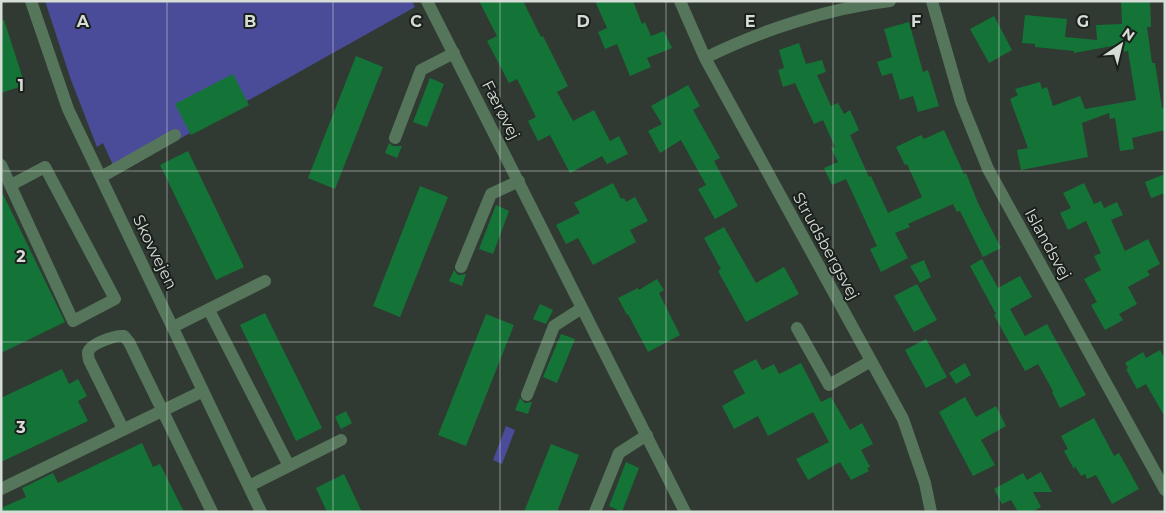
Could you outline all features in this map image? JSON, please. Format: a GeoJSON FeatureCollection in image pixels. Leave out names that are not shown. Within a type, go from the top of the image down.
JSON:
{"type":"FeatureCollection","features":[{"type":"Feature","properties":{"kind":"street","name":"Skovvejen"},"geometry":{"type":"LineString","coordinates":[[31,1],[68,109],[261,512]]}},
{"type":"Feature","properties":{"kind":"street","name":"Færøvej"},"geometry":{"type":"LineString","coordinates":[[428,1],[685,512]]}},
{"type":"Feature","properties":{"kind":"street","name":"Strudsbergsvej"},"geometry":{"type":"LineString","coordinates":[[680,1],[705,58],[902,419],[926,483],[931,512]]}},
{"type":"Feature","properties":{"kind":"street"},"geometry":{"type":"LineString","coordinates":[[705,58],[736,42],[816,16],[890,1]]}},
{"type":"Feature","properties":{"kind":"street","name":"Islandsvej"},"geometry":{"type":"LineString","coordinates":[[932,1],[960,102],[988,169],[1165,490]]}},
{"type":"Feature","properties":{"kind":"street"},"geometry":{"type":"LineString","coordinates":[[395,138],[421,70],[454,53]]}},
{"type":"Feature","properties":{"kind":"street"},"geometry":{"type":"LineString","coordinates":[[101,177],[175,135]]}},
{"type":"Feature","properties":{"kind":"street"},"geometry":{"type":"LineString","coordinates":[[1,165],[73,321],[115,299],[44,168],[11,185]]}},
{"type":"Feature","properties":{"kind":"street"},"geometry":{"type":"LineString","coordinates":[[461,267],[491,194],[518,181]]}},
{"type":"Feature","properties":{"kind":"street"},"geometry":{"type":"LineString","coordinates":[[173,327],[265,281]]}},
{"type":"Feature","properties":{"kind":"street"},"geometry":{"type":"LineString","coordinates":[[527,395],[554,326],[582,308]]}},
{"type":"Feature","properties":{"kind":"street"},"geometry":{"type":"LineString","coordinates":[[209,310],[289,466]]}},
{"type":"Feature","properties":{"kind":"street"},"geometry":{"type":"LineString","coordinates":[[797,328],[828,385],[871,361]]}},
{"type":"Feature","properties":{"kind":"street"},"geometry":{"type":"LineString","coordinates":[[122,429],[89,360],[88,353],[91,347],[117,335],[124,336],[129,342],[212,512]]}},
{"type":"Feature","properties":{"kind":"street"},"geometry":{"type":"LineString","coordinates":[[1,489],[203,391]]}},
{"type":"Feature","properties":{"kind":"street"},"geometry":{"type":"LineString","coordinates":[[595,512],[619,453],[647,435]]}},
{"type":"Feature","properties":{"kind":"street"},"geometry":{"type":"LineString","coordinates":[[249,486],[341,440]]}},
{"type":"Feature","properties":{"kind":"shaded area"},"geometry":{"type":"Polygon","coordinates":[[[45,1],[412,1],[415,7],[117,174],[103,143],[97,147],[71,80],[45,1]]]}},
{"type":"Feature","properties":{"kind":"shaded area"},"geometry":{"type":"Polygon","coordinates":[[[506,426],[515,430],[502,464],[493,460],[506,426]]]}},
{"type":"Feature","properties":{"kind":"building"},"geometry":{"type":"Polygon","coordinates":[[[479,1],[523,1],[568,86],[557,92],[573,121],[594,110],[610,141],[619,136],[628,154],[607,164],[602,156],[570,173],[550,135],[538,141],[528,121],[536,117],[517,79],[509,83],[487,41],[497,36],[479,1]]]}},
{"type":"Feature","properties":{"kind":"building"},"geometry":{"type":"Polygon","coordinates":[[[595,1],[633,1],[642,24],[645,22],[651,36],[664,31],[672,48],[647,58],[651,67],[630,76],[617,44],[605,49],[598,32],[607,28],[595,1]]]}},
{"type":"Feature","properties":{"kind":"building"},"geometry":{"type":"Polygon","coordinates":[[[1121,1],[1150,1],[1151,27],[1147,27],[1152,63],[1155,63],[1162,108],[1165,108],[1165,130],[1132,138],[1134,149],[1120,151],[1115,118],[1110,119],[1109,113],[1082,123],[1088,157],[1021,170],[1017,150],[1028,148],[1010,99],[1018,95],[1015,89],[1040,82],[1042,89],[1047,87],[1053,106],[1080,96],[1085,109],[1136,100],[1128,51],[1124,52],[1123,44],[1074,53],[1074,51],[1035,47],[1035,44],[1022,43],[1025,15],[1067,19],[1065,37],[1097,40],[1096,25],[1122,24],[1121,1]]]}},
{"type":"Feature","properties":{"kind":"building"},"geometry":{"type":"Polygon","coordinates":[[[994,16],[1012,50],[989,63],[970,29],[994,16]]]}},
{"type":"Feature","properties":{"kind":"building"},"geometry":{"type":"Polygon","coordinates":[[[1,20],[4,20],[25,85],[1,93],[1,20]]]}},
{"type":"Feature","properties":{"kind":"building"},"geometry":{"type":"Polygon","coordinates":[[[909,22],[923,72],[928,70],[939,106],[918,112],[913,96],[900,100],[892,73],[882,76],[877,62],[892,57],[884,29],[909,22]]]}},
{"type":"Feature","properties":{"kind":"building"},"geometry":{"type":"Polygon","coordinates":[[[799,43],[806,64],[822,60],[826,72],[817,75],[831,106],[838,103],[844,114],[850,110],[859,130],[850,135],[888,213],[922,197],[907,164],[905,165],[896,147],[921,135],[924,139],[944,130],[1001,248],[983,257],[960,211],[957,212],[953,204],[908,224],[910,227],[895,233],[908,258],[881,272],[870,249],[877,246],[846,179],[832,185],[824,168],[838,162],[831,148],[835,147],[823,120],[814,124],[795,83],[783,87],[778,70],[784,68],[779,50],[799,43]]]}},
{"type":"Feature","properties":{"kind":"building"},"geometry":{"type":"Polygon","coordinates":[[[356,56],[383,67],[335,189],[308,178],[356,56]]]}},
{"type":"Feature","properties":{"kind":"building"},"geometry":{"type":"Polygon","coordinates":[[[233,74],[249,105],[191,135],[175,104],[233,74]]]}},
{"type":"Feature","properties":{"kind":"building"},"geometry":{"type":"Polygon","coordinates":[[[430,78],[444,84],[427,127],[413,122],[430,78]]]}},
{"type":"Feature","properties":{"kind":"building"},"geometry":{"type":"Polygon","coordinates":[[[688,85],[700,106],[693,110],[720,158],[714,161],[738,206],[715,219],[698,189],[706,185],[681,140],[660,153],[648,131],[662,124],[651,106],[688,85]]]}},
{"type":"Feature","properties":{"kind":"building"},"geometry":{"type":"Polygon","coordinates":[[[389,143],[393,146],[402,146],[397,158],[385,153],[389,143]]]}},
{"type":"Feature","properties":{"kind":"building"},"geometry":{"type":"Polygon","coordinates":[[[188,151],[244,267],[216,280],[160,165],[188,151]]]}},
{"type":"Feature","properties":{"kind":"building"},"geometry":{"type":"Polygon","coordinates":[[[1165,174],[1165,193],[1151,198],[1145,182],[1165,174]]]}},
{"type":"Feature","properties":{"kind":"building"},"geometry":{"type":"Polygon","coordinates":[[[613,183],[621,199],[624,198],[626,202],[635,197],[648,221],[630,230],[636,242],[593,265],[578,238],[566,244],[556,225],[580,213],[574,203],[613,183]]]}},
{"type":"Feature","properties":{"kind":"building"},"geometry":{"type":"Polygon","coordinates":[[[1084,183],[1094,204],[1101,201],[1104,208],[1117,202],[1123,215],[1111,220],[1125,251],[1148,239],[1160,264],[1147,271],[1150,275],[1128,287],[1137,304],[1119,314],[1123,320],[1105,330],[1091,305],[1097,302],[1084,279],[1101,270],[1094,256],[1101,253],[1086,221],[1068,230],[1060,213],[1071,208],[1063,193],[1084,183]]]}},
{"type":"Feature","properties":{"kind":"building"},"geometry":{"type":"Polygon","coordinates":[[[420,186],[448,197],[400,317],[373,306],[420,186]]]}},
{"type":"Feature","properties":{"kind":"building"},"geometry":{"type":"Polygon","coordinates":[[[1,190],[65,322],[1,353],[1,190]]]}},
{"type":"Feature","properties":{"kind":"building"},"geometry":{"type":"Polygon","coordinates":[[[496,205],[509,211],[493,254],[479,249],[496,205]]]}},
{"type":"Feature","properties":{"kind":"building"},"geometry":{"type":"Polygon","coordinates":[[[724,227],[756,283],[784,267],[799,294],[746,322],[718,271],[721,269],[704,238],[724,227]]]}},
{"type":"Feature","properties":{"kind":"building"},"geometry":{"type":"Polygon","coordinates":[[[982,259],[998,288],[1020,276],[1032,297],[1010,309],[1025,336],[1047,324],[1086,395],[1060,408],[1038,364],[1025,371],[970,266],[982,259]]]}},
{"type":"Feature","properties":{"kind":"building"},"geometry":{"type":"Polygon","coordinates":[[[924,260],[931,277],[920,283],[910,266],[924,260]]]}},
{"type":"Feature","properties":{"kind":"building"},"geometry":{"type":"Polygon","coordinates":[[[454,270],[458,275],[466,274],[462,286],[449,281],[454,270]]]}},
{"type":"Feature","properties":{"kind":"building"},"geometry":{"type":"Polygon","coordinates":[[[657,279],[664,290],[659,293],[680,335],[648,352],[618,298],[638,288],[639,290],[657,279]]]}},
{"type":"Feature","properties":{"kind":"building"},"geometry":{"type":"Polygon","coordinates":[[[917,284],[937,320],[914,332],[894,296],[917,284]]]}},
{"type":"Feature","properties":{"kind":"building"},"geometry":{"type":"Polygon","coordinates":[[[540,304],[553,310],[546,324],[533,319],[540,304]]]}},
{"type":"Feature","properties":{"kind":"building"},"geometry":{"type":"Polygon","coordinates":[[[265,313],[322,428],[296,441],[240,325],[265,313]]]}},
{"type":"Feature","properties":{"kind":"building"},"geometry":{"type":"Polygon","coordinates":[[[486,314],[514,325],[466,446],[438,435],[486,314]]]}},
{"type":"Feature","properties":{"kind":"building"},"geometry":{"type":"Polygon","coordinates":[[[561,334],[575,339],[557,383],[543,377],[561,334]]]}},
{"type":"Feature","properties":{"kind":"building"},"geometry":{"type":"Polygon","coordinates":[[[926,339],[947,377],[926,388],[905,350],[926,339]]]}},
{"type":"Feature","properties":{"kind":"building"},"geometry":{"type":"Polygon","coordinates":[[[1160,350],[1165,359],[1165,417],[1146,384],[1137,389],[1126,369],[1128,368],[1125,363],[1143,352],[1146,358],[1160,350]]]}},
{"type":"Feature","properties":{"kind":"building"},"geometry":{"type":"Polygon","coordinates":[[[756,359],[762,370],[774,364],[779,374],[801,363],[821,402],[831,397],[850,430],[862,423],[873,444],[861,450],[870,467],[867,468],[869,471],[851,480],[840,462],[808,480],[796,459],[829,442],[813,412],[768,436],[758,416],[734,429],[722,406],[745,393],[733,371],[756,359]]]}},
{"type":"Feature","properties":{"kind":"building"},"geometry":{"type":"Polygon","coordinates":[[[965,363],[971,375],[956,384],[949,373],[965,363]]]}},
{"type":"Feature","properties":{"kind":"building"},"geometry":{"type":"Polygon","coordinates":[[[62,369],[69,384],[78,379],[87,396],[78,401],[88,421],[1,462],[1,398],[62,369]]]}},
{"type":"Feature","properties":{"kind":"building"},"geometry":{"type":"Polygon","coordinates":[[[965,397],[976,417],[996,406],[1006,426],[981,440],[995,465],[973,476],[939,412],[965,397]]]}},
{"type":"Feature","properties":{"kind":"building"},"geometry":{"type":"Polygon","coordinates":[[[520,398],[525,403],[532,402],[528,414],[515,410],[520,398]]]}},
{"type":"Feature","properties":{"kind":"building"},"geometry":{"type":"Polygon","coordinates":[[[346,411],[352,423],[341,429],[335,417],[346,411]]]}},
{"type":"Feature","properties":{"kind":"building"},"geometry":{"type":"Polygon","coordinates":[[[1094,418],[1114,456],[1119,453],[1139,489],[1112,504],[1096,475],[1087,479],[1085,474],[1081,476],[1075,466],[1074,469],[1064,451],[1068,449],[1061,436],[1094,418]]]}},
{"type":"Feature","properties":{"kind":"building"},"geometry":{"type":"Polygon","coordinates":[[[142,443],[153,467],[160,464],[184,512],[1,512],[1,508],[26,497],[22,488],[53,473],[58,483],[142,443]]]}},
{"type":"Feature","properties":{"kind":"building"},"geometry":{"type":"Polygon","coordinates":[[[551,444],[579,455],[557,512],[524,512],[551,444]]]}},
{"type":"Feature","properties":{"kind":"building"},"geometry":{"type":"Polygon","coordinates":[[[626,462],[639,468],[622,512],[609,506],[626,462]]]}},
{"type":"Feature","properties":{"kind":"building"},"geometry":{"type":"Polygon","coordinates":[[[1041,472],[1052,492],[1033,492],[1041,507],[1032,512],[1018,512],[1011,500],[1002,504],[994,489],[1023,473],[1027,480],[1041,472]]]}},
{"type":"Feature","properties":{"kind":"building"},"geometry":{"type":"Polygon","coordinates":[[[344,474],[362,512],[327,512],[316,488],[344,474]]]}}]}
